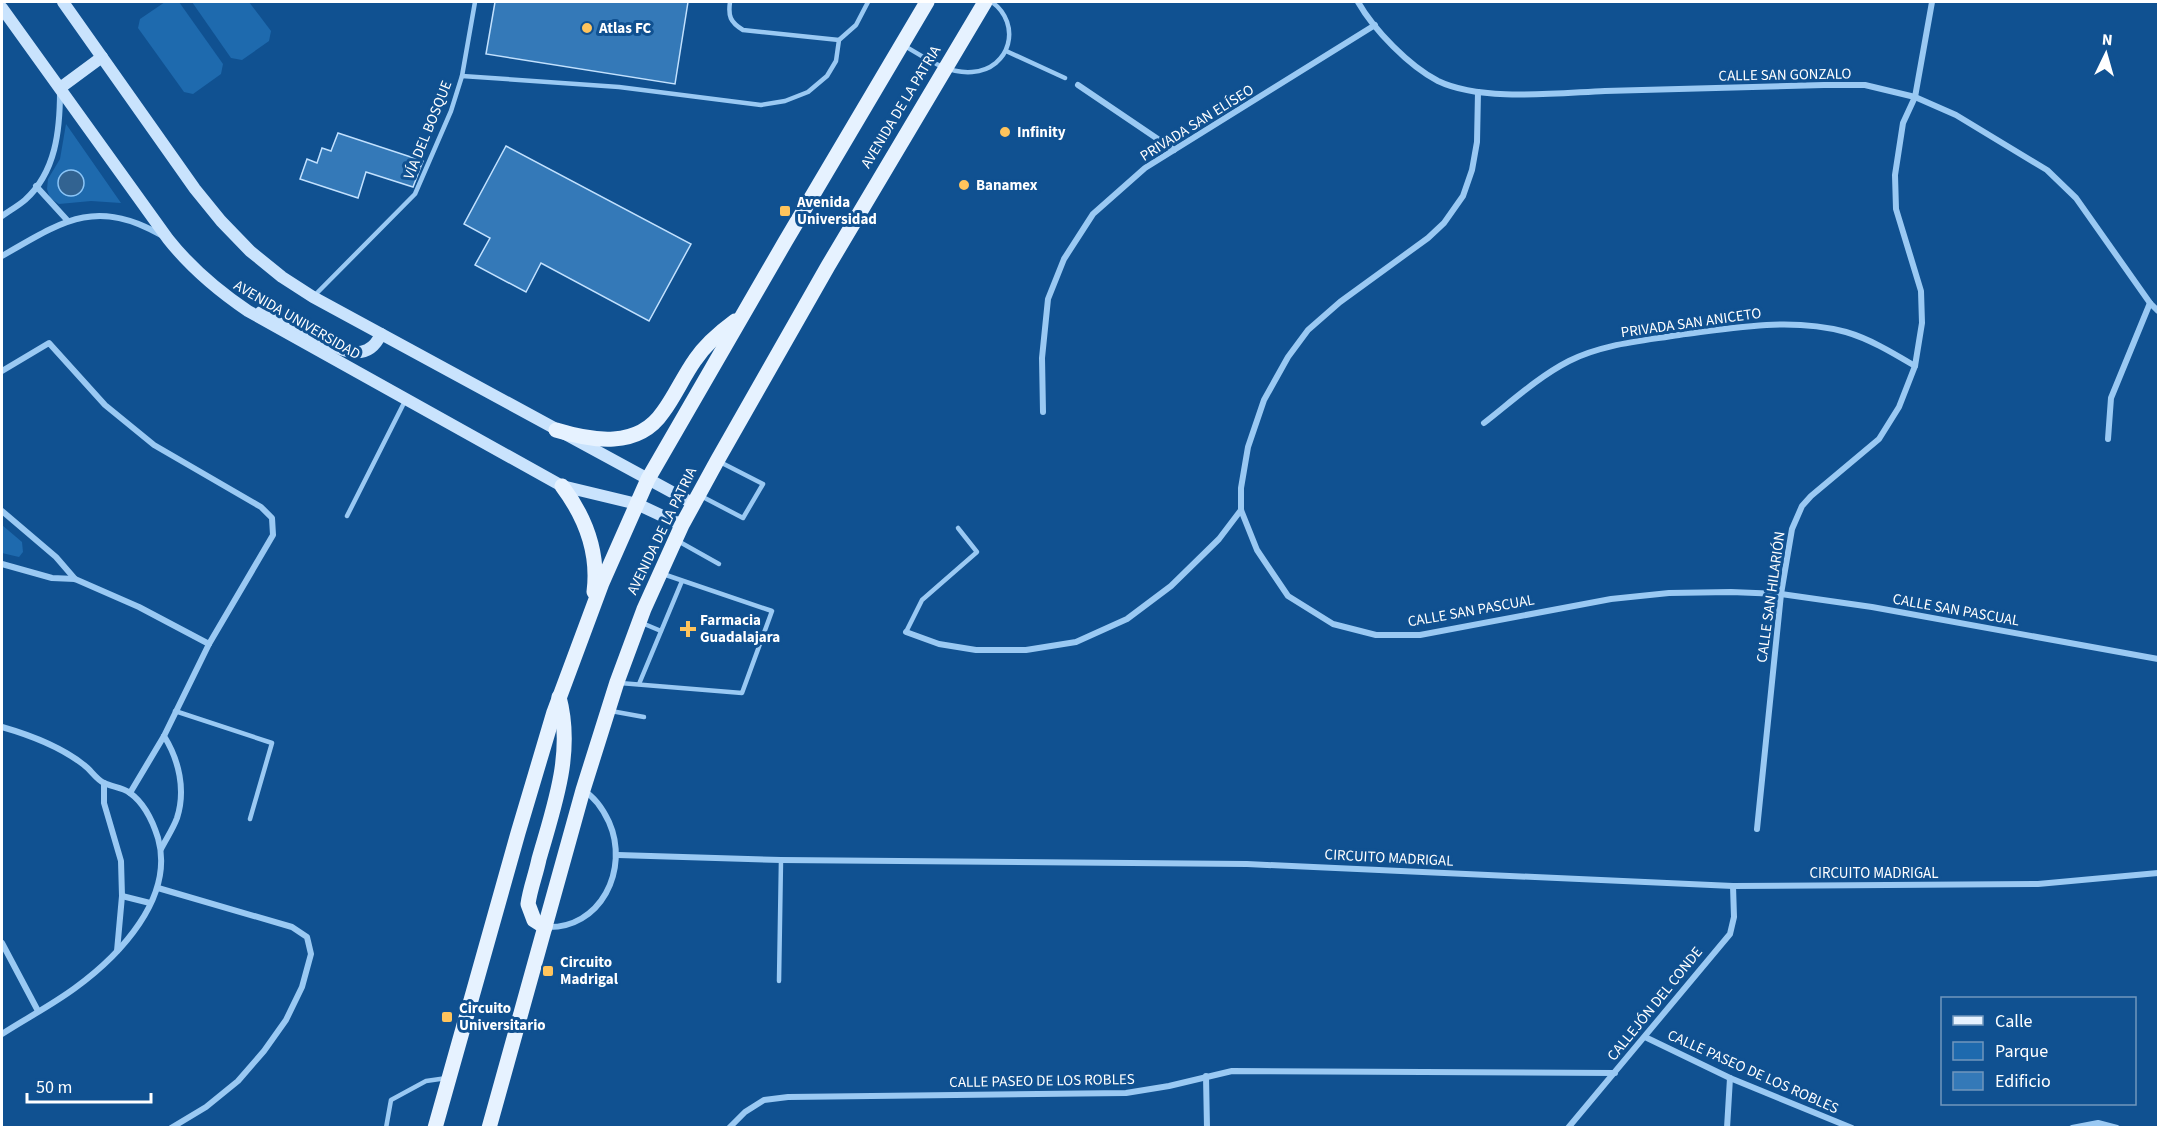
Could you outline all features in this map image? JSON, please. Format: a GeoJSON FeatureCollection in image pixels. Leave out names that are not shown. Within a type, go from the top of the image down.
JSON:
{"type":"FeatureCollection","features":[{"type":"Feature","properties":{"kind":"main road","name":"AVENIDA UNIVERSIDAD"},"geometry":{"type":"LineString","coordinates":[[63,2],[195,189],[221,222],[266,264],[313,297],[556,430],[648,479],[696,499]]}},
{"type":"Feature","properties":{"kind":"main road","name":"AVENIDA DE LA PATRIA"},"geometry":{"type":"LineString","coordinates":[[435,1128],[518,832],[559,698],[602,583],[648,479],[927,2]]}},
{"type":"Feature","properties":{"kind":"main road","name":"AVENIDA DE LA PATRIA"},"geometry":{"type":"LineString","coordinates":[[489,1128],[583,790],[617,682],[660,573],[682,525],[717,461],[944,68],[985,2]]}},
{"type":"Feature","properties":{"kind":"main road","name":"AVENIDA UNIVERSIDAD"},"geometry":{"type":"LineString","coordinates":[[2,8],[168,239],[197,272],[222,293],[248,310],[562,486],[637,504],[682,525]]}},
{"type":"Feature","properties":{"kind":"main road"},"geometry":{"type":"LineString","coordinates":[[60,88],[102,57]]}},
{"type":"Feature","properties":{"kind":"main road"},"geometry":{"type":"LineString","coordinates":[[248,310],[285,319],[349,353],[368,350],[374,346],[381,334]]}},
{"type":"Feature","properties":{"kind":"main road"},"geometry":{"type":"LineString","coordinates":[[556,430],[606,441],[627,437],[646,428],[662,415],[695,359],[714,339],[742,316]]}},
{"type":"Feature","properties":{"kind":"main road"},"geometry":{"type":"LineString","coordinates":[[562,486],[587,528],[594,559],[594,589],[583,633]]}},
{"type":"Feature","properties":{"kind":"main road"},"geometry":{"type":"LineString","coordinates":[[545,927],[534,920],[528,904],[564,759],[565,728],[559,698]]}},
{"type":"Feature","properties":{"kind":"street","name":"CALLE SAN GONZALO"},"geometry":{"type":"LineString","coordinates":[[1358,2],[1374,26],[1422,71],[1439,81],[1478,92],[1540,93],[1865,85],[1915,97],[1956,115],[2047,170],[2076,198],[2150,303],[2158,310]]}},
{"type":"Feature","properties":{"kind":"street","name":"CALLE SAN HILARIÓN"},"geometry":{"type":"LineString","coordinates":[[1757,829],[1781,594],[1792,529],[1802,506],[1879,439],[1899,407],[1915,366],[1922,323],[1921,291],[1896,209],[1895,176],[1903,123],[1915,97],[1932,2]]}},
{"type":"Feature","properties":{"kind":"street","name":"PRIVADA SAN ELÍSEO"},"geometry":{"type":"LineString","coordinates":[[1043,412],[1042,358],[1048,299],[1064,260],[1093,214],[1145,168],[1374,26]]}},
{"type":"Feature","properties":{"kind":"street"},"geometry":{"type":"LineString","coordinates":[[1078,85],[1174,150]]}},
{"type":"Feature","properties":{"kind":"street"},"geometry":{"type":"LineString","coordinates":[[2,216],[26,200],[49,165],[57,143],[60,88]]}},
{"type":"Feature","properties":{"kind":"street","name":"CALLE SAN PASCUAL"},"geometry":{"type":"LineString","coordinates":[[1478,92],[1477,142],[1472,170],[1463,196],[1444,223],[1436,230],[1340,302],[1308,330],[1288,357],[1264,400],[1248,447],[1241,488],[1241,510],[1257,550],[1288,596],[1333,624],[1376,635],[1420,635],[1611,599],[1679,593],[1781,594],[1872,607],[2158,659]]}},
{"type":"Feature","properties":{"kind":"street"},"geometry":{"type":"LineString","coordinates":[[36,186],[67,220]]}},
{"type":"Feature","properties":{"kind":"street"},"geometry":{"type":"LineString","coordinates":[[2,256],[67,220],[93,215],[120,217],[146,226],[168,239]]}},
{"type":"Feature","properties":{"kind":"street"},"geometry":{"type":"LineString","coordinates":[[2108,439],[2111,398],[2150,303]]}},
{"type":"Feature","properties":{"kind":"street","name":"PRIVADA SAN ANICETO"},"geometry":{"type":"LineString","coordinates":[[1484,423],[1568,361],[1607,347],[1753,325],[1804,324],[1847,332],[1881,346],[1915,366]]}},
{"type":"Feature","properties":{"kind":"street"},"geometry":{"type":"LineString","coordinates":[[2,371],[49,343],[105,405],[154,445],[261,507],[272,518],[273,535],[208,644],[164,736],[130,793]]}},
{"type":"Feature","properties":{"kind":"street"},"geometry":{"type":"LineString","coordinates":[[906,632],[939,644],[976,650],[1026,650],[1076,642],[1127,619],[1171,586],[1219,539],[1241,510]]}},
{"type":"Feature","properties":{"kind":"street"},"geometry":{"type":"LineString","coordinates":[[2,511],[56,557],[75,579]]}},
{"type":"Feature","properties":{"kind":"street"},"geometry":{"type":"LineString","coordinates":[[2,564],[52,578],[75,579],[139,607],[208,644]]}},
{"type":"Feature","properties":{"kind":"street"},"geometry":{"type":"LineString","coordinates":[[2,727],[50,744],[83,764],[104,783],[130,793],[153,822],[162,857],[158,888],[136,928],[117,951],[74,989],[2,1034]]}},
{"type":"Feature","properties":{"kind":"street"},"geometry":{"type":"LineString","coordinates":[[161,849],[177,818],[181,794],[180,771],[174,752],[164,736]]}},
{"type":"Feature","properties":{"kind":"street"},"geometry":{"type":"LineString","coordinates":[[104,783],[104,804],[121,861],[122,896],[117,951]]}},
{"type":"Feature","properties":{"kind":"street"},"geometry":{"type":"LineString","coordinates":[[545,927],[562,928],[583,918],[600,903],[613,880],[618,855],[614,832],[598,802],[583,790]]}},
{"type":"Feature","properties":{"kind":"street","name":"CIRCUITO MADRIGAL"},"geometry":{"type":"LineString","coordinates":[[618,855],[781,860],[1246,864],[1733,886],[2038,884],[2158,873]]}},
{"type":"Feature","properties":{"kind":"street","name":"CALLEJÓN DEL CONDE"},"geometry":{"type":"LineString","coordinates":[[1568,1128],[1730,934],[1734,917],[1733,886]]}},
{"type":"Feature","properties":{"kind":"street"},"geometry":{"type":"LineString","coordinates":[[158,888],[292,927],[307,937],[311,954],[302,987],[294,1004],[286,1020],[264,1051],[238,1081],[206,1107],[171,1128]]}},
{"type":"Feature","properties":{"kind":"street"},"geometry":{"type":"LineString","coordinates":[[122,896],[150,903]]}},
{"type":"Feature","properties":{"kind":"street"},"geometry":{"type":"LineString","coordinates":[[2,943],[38,1011]]}},
{"type":"Feature","properties":{"kind":"street","name":"CALLE PASEO DE LOS ROBLES"},"geometry":{"type":"LineString","coordinates":[[1645,1037],[1730,1078],[1852,1128]]}},
{"type":"Feature","properties":{"kind":"street","name":"CALLE PASEO DE LOS ROBLES"},"geometry":{"type":"LineString","coordinates":[[729,1128],[745,1112],[764,1100],[788,1097],[1126,1093],[1169,1086],[1232,1071],[1615,1073]]}},
{"type":"Feature","properties":{"kind":"street"},"geometry":{"type":"LineString","coordinates":[[1206,1076],[1207,1128]]}},
{"type":"Feature","properties":{"kind":"street"},"geometry":{"type":"LineString","coordinates":[[1727,1128],[1730,1078]]}},
{"type":"Feature","properties":{"kind":"street"},"geometry":{"type":"LineString","coordinates":[[2072,1128],[2098,1123],[2117,1128]]}},
{"type":"Feature","properties":{"kind":"lane","name":"VÍA DEL BOSQUE"},"geometry":{"type":"LineString","coordinates":[[313,297],[416,194],[451,111],[462,76],[475,2]]}},
{"type":"Feature","properties":{"kind":"lane"},"geometry":{"type":"LineString","coordinates":[[730,2],[728,12],[732,23],[743,30],[840,40]]}},
{"type":"Feature","properties":{"kind":"lane"},"geometry":{"type":"LineString","coordinates":[[462,76],[619,87],[761,105],[785,101],[808,92],[827,76],[836,61],[840,40],[856,25],[868,2]]}},
{"type":"Feature","properties":{"kind":"lane"},"geometry":{"type":"LineString","coordinates":[[901,44],[944,68],[971,72],[991,68],[1005,55],[1010,31],[998,6],[992,2]]}},
{"type":"Feature","properties":{"kind":"lane"},"geometry":{"type":"LineString","coordinates":[[1006,51],[1065,78]]}},
{"type":"Feature","properties":{"kind":"lane"},"geometry":{"type":"LineString","coordinates":[[347,516],[406,399]]}},
{"type":"Feature","properties":{"kind":"lane"},"geometry":{"type":"LineString","coordinates":[[696,499],[742,518],[763,484],[717,461]]}},
{"type":"Feature","properties":{"kind":"lane"},"geometry":{"type":"LineString","coordinates":[[906,632],[922,600],[977,552],[958,528]]}},
{"type":"Feature","properties":{"kind":"lane"},"geometry":{"type":"LineString","coordinates":[[675,540],[719,564]]}},
{"type":"Feature","properties":{"kind":"lane"},"geometry":{"type":"LineString","coordinates":[[617,682],[742,693],[772,611],[660,573]]}},
{"type":"Feature","properties":{"kind":"lane"},"geometry":{"type":"LineString","coordinates":[[639,684],[682,581]]}},
{"type":"Feature","properties":{"kind":"lane"},"geometry":{"type":"LineString","coordinates":[[639,622],[661,631]]}},
{"type":"Feature","properties":{"kind":"lane"},"geometry":{"type":"LineString","coordinates":[[175,711],[272,743],[250,819]]}},
{"type":"Feature","properties":{"kind":"lane"},"geometry":{"type":"LineString","coordinates":[[608,711],[644,717]]}},
{"type":"Feature","properties":{"kind":"lane"},"geometry":{"type":"LineString","coordinates":[[779,981],[781,860]]}},
{"type":"Feature","properties":{"kind":"lane"},"geometry":{"type":"LineString","coordinates":[[386,1128],[391,1100],[426,1081],[450,1077]]}},
{"type":"Feature","properties":{"kind":"green space"},"geometry":{"type":"Polygon","coordinates":[[[165,2],[179,2],[223,64],[221,74],[193,94],[184,92],[138,28],[140,19],[165,2]]]}},
{"type":"Feature","properties":{"kind":"green space"},"geometry":{"type":"Polygon","coordinates":[[[192,2],[249,2],[271,31],[269,41],[242,60],[231,58],[192,2]]]}},
{"type":"Feature","properties":{"kind":"green space"},"geometry":{"type":"Polygon","coordinates":[[[66,124],[121,203],[91,201],[59,204],[50,198],[47,189],[48,179],[60,159],[66,124]]]}},
{"type":"Feature","properties":{"kind":"green space"},"geometry":{"type":"Polygon","coordinates":[[[2,525],[22,542],[23,552],[19,557],[2,553],[2,525]]]}},
{"type":"Feature","properties":{"kind":"shaded area"},"geometry":{"type":"Polygon","coordinates":[[[71,170],[80,174],[84,183],[80,192],[71,196],[62,192],[58,183],[62,174],[71,170]]]}},
{"type":"Feature","properties":{"kind":"building","name":"Atlas FC"},"geometry":{"type":"Polygon","coordinates":[[[495,2],[688,2],[675,84],[486,54],[495,2]]]}},
{"type":"Feature","properties":{"kind":"building"},"geometry":{"type":"Polygon","coordinates":[[[338,133],[423,161],[413,187],[366,172],[358,198],[300,179],[307,159],[317,163],[322,148],[331,151],[338,133]]]}},
{"type":"Feature","properties":{"kind":"building"},"geometry":{"type":"Polygon","coordinates":[[[506,146],[691,244],[649,321],[541,263],[526,292],[475,265],[490,238],[464,224],[506,146]]]}},
{"type":"Feature","properties":{"kind":"place","name":"Atlas FC"},"geometry":{"type":"Point","coordinates":[587,28]}},
{"type":"Feature","properties":{"kind":"place","name":"Infinity"},"geometry":{"type":"Point","coordinates":[1005,132]}},
{"type":"Feature","properties":{"kind":"place","name":"Banamex"},"geometry":{"type":"Point","coordinates":[964,185]}},
{"type":"Feature","properties":{"kind":"place","name":"Avenida Universidad"},"geometry":{"type":"Point","coordinates":[785,211]}},
{"type":"Feature","properties":{"kind":"place","name":"Farmacia Guadalajara"},"geometry":{"type":"Point","coordinates":[688,629]}},
{"type":"Feature","properties":{"kind":"place","name":"Circuito Madrigal"},"geometry":{"type":"Point","coordinates":[548,971]}},
{"type":"Feature","properties":{"kind":"place","name":"Circuito Universitario"},"geometry":{"type":"Point","coordinates":[447,1017]}}]}
